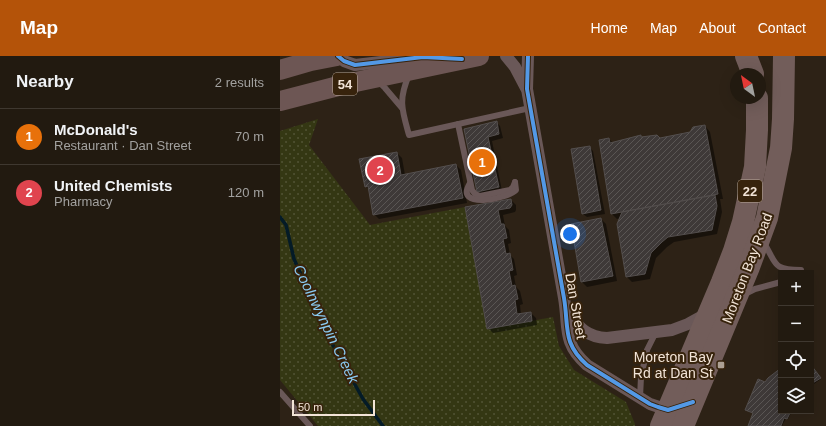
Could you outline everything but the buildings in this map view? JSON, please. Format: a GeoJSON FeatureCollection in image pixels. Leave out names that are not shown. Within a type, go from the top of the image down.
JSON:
{"type":"FeatureCollection","features":[{"type":"Feature","properties":{"kind":"highway"},"geometry":{"type":"LineString","coordinates":[[746,56],[751,68]]}},
{"type":"Feature","properties":{"kind":"highway"},"geometry":{"type":"LineString","coordinates":[[756,56],[757,68]]}},
{"type":"Feature","properties":{"kind":"highway","name":"Moreton Bay Road"},"geometry":{"type":"LineString","coordinates":[[683,426],[761,238],[771,201],[781,148],[784,56]]}},
{"type":"Feature","properties":{"kind":"highway","name":"Moreton Bay Road"},"geometry":{"type":"LineString","coordinates":[[665,418],[734,251],[755,167],[757,104]]}},
{"type":"Feature","properties":{"kind":"main road","name":"54"},"geometry":{"type":"LineString","coordinates":[[280,70],[311,61],[338,56]]}},
{"type":"Feature","properties":{"kind":"main road","name":"54"},"geometry":{"type":"LineString","coordinates":[[280,101],[371,79],[470,58]]}},
{"type":"Feature","properties":{"kind":"street"},"geometry":{"type":"LineString","coordinates":[[338,56],[344,61],[354,65],[423,57],[470,58]]}},
{"type":"Feature","properties":{"kind":"street","name":"Dan Street"},"geometry":{"type":"LineString","coordinates":[[506,56],[515,67],[527,89]]}},
{"type":"Feature","properties":{"kind":"street","name":"Dan Street"},"geometry":{"type":"LineString","coordinates":[[528,56],[527,89],[566,311],[568,338],[571,345],[587,365],[640,397],[665,418]]}},
{"type":"Feature","properties":{"kind":"street","name":"Dan Street"},"geometry":{"type":"LineString","coordinates":[[566,311],[584,331],[598,337],[607,338],[656,332],[680,327],[709,313]]}},
{"type":"Feature","properties":{"kind":"street"},"geometry":{"type":"LineString","coordinates":[[665,418],[693,402]]}},
{"type":"Feature","properties":{"kind":"lane"},"geometry":{"type":"LineString","coordinates":[[411,70],[403,92],[402,108],[409,135],[530,108]]}},
{"type":"Feature","properties":{"kind":"lane"},"geometry":{"type":"LineString","coordinates":[[371,79],[382,84],[402,108]]}},
{"type":"Feature","properties":{"kind":"lane"},"geometry":{"type":"LineString","coordinates":[[458,124],[470,183],[474,194],[480,196],[510,190],[515,182]]}},
{"type":"Feature","properties":{"kind":"lane"},"geometry":{"type":"LineString","coordinates":[[761,238],[773,262],[783,269],[801,270]]}},
{"type":"Feature","properties":{"kind":"lane"},"geometry":{"type":"LineString","coordinates":[[735,301],[755,289],[778,283]]}},
{"type":"Feature","properties":{"kind":"lane"},"geometry":{"type":"LineString","coordinates":[[640,397],[640,377],[647,350],[656,332]]}},
{"type":"Feature","properties":{"kind":"lane"},"geometry":{"type":"LineString","coordinates":[[280,392],[310,426]]}},
{"type":"Feature","properties":{"kind":"green space"},"geometry":{"type":"Polygon","coordinates":[[[318,119],[309,145],[370,225],[465,207],[487,329],[553,317],[559,346],[574,370],[626,402],[635,426],[318,426],[280,380],[280,131],[318,119]]]}},
{"type":"Feature","properties":{"kind":"waterway","name":"Coolnwynpin Creek"},"geometry":{"type":"LineString","coordinates":[[280,217],[286,225],[294,259],[329,338],[363,399],[383,426]]}},
{"type":"Feature","properties":{"kind":"cycle path"},"geometry":{"type":"LineString","coordinates":[[338,56],[344,61],[355,65],[423,57],[462,59]]}},
{"type":"Feature","properties":{"kind":"cycle path"},"geometry":{"type":"LineString","coordinates":[[528,56],[527,89],[564,298],[570,342],[579,357],[587,365],[650,404],[668,410],[693,402]]}},
{"type":"Feature","properties":{"kind":"place","name":"McDonald's"},"geometry":{"type":"Point","coordinates":[482,162]}},
{"type":"Feature","properties":{"kind":"place","name":"United Chemists"},"geometry":{"type":"Point","coordinates":[380,170]}},
{"type":"Feature","properties":{"kind":"place","name":"Moreton Bay Rd at Dan St"},"geometry":{"type":"Point","coordinates":[721,365]}}]}
